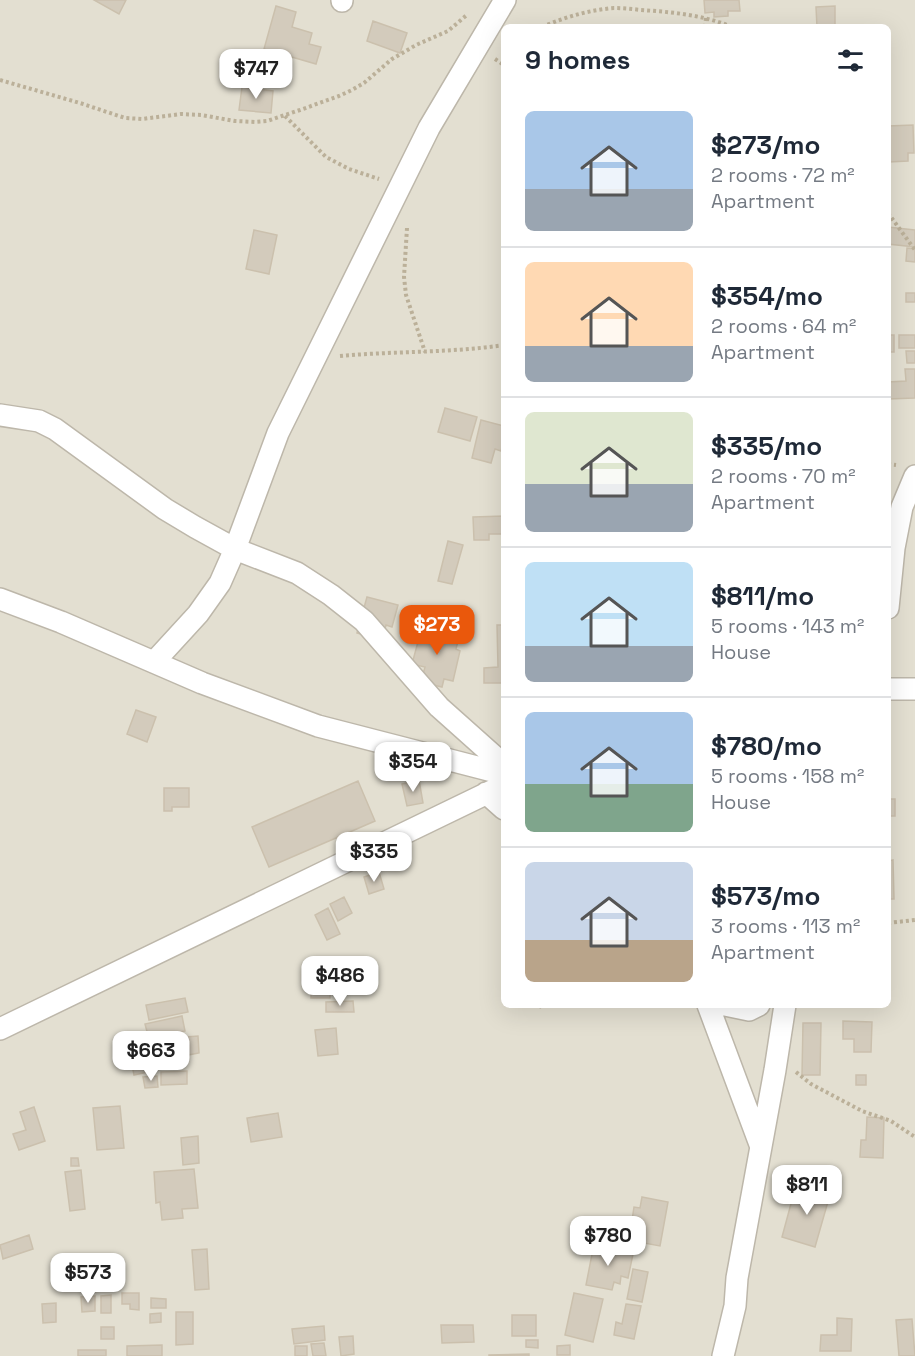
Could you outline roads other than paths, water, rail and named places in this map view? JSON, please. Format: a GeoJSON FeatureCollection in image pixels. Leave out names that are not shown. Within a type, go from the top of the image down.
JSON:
{"type":"FeatureCollection","features":[{"type":"Feature","properties":{"kind":"street"},"geometry":{"type":"LineString","coordinates":[[154,662],[198,614],[220,583],[278,433],[314,359],[429,128],[505,0]]}},
{"type":"Feature","properties":{"kind":"street"},"geometry":{"type":"LineString","coordinates":[[0,415],[39,421],[55,429],[165,509],[218,541],[297,573],[339,602],[364,621],[439,707],[501,762]]}},
{"type":"Feature","properties":{"kind":"street"},"geometry":{"type":"LineString","coordinates":[[891,578],[902,507],[915,476]]}},
{"type":"Feature","properties":{"kind":"street"},"geometry":{"type":"LineString","coordinates":[[0,599],[61,622],[202,683],[318,726],[501,773]]}},
{"type":"Feature","properties":{"kind":"street"},"geometry":{"type":"LineString","coordinates":[[891,689],[915,688]]}},
{"type":"Feature","properties":{"kind":"street"},"geometry":{"type":"LineString","coordinates":[[0,1029],[495,789]]}},
{"type":"Feature","properties":{"kind":"street"},"geometry":{"type":"LineString","coordinates":[[709,1008],[761,1148]]}},
{"type":"Feature","properties":{"kind":"street"},"geometry":{"type":"LineString","coordinates":[[723,1356],[735,1306],[737,1278],[784,1008]]}}]}
